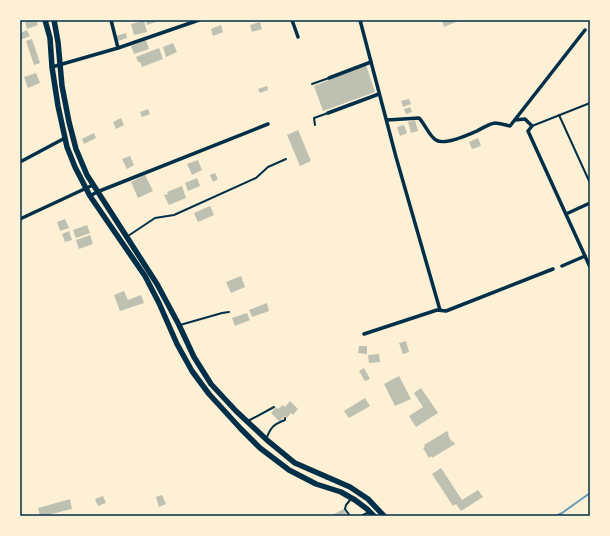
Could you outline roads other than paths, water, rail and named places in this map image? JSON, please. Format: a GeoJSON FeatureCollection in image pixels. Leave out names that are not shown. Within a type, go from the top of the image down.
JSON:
{"type":"FeatureCollection","features":[{"type":"Feature","properties":{"kind":"main road"},"geometry":{"type":"LineString","coordinates":[[45,20],[50,38],[52,67],[58,106],[67,147],[75,167],[90,196],[145,276],[177,344],[192,371],[209,394],[241,430],[260,448],[290,470],[316,484],[341,492],[353,498],[372,514]]}},
{"type":"Feature","properties":{"kind":"main road"},"geometry":{"type":"LineString","coordinates":[[54,20],[58,42],[62,86],[69,122],[76,149],[87,175],[157,284],[194,357],[211,384],[266,440],[295,463],[350,487],[368,499],[384,516]]}},
{"type":"Feature","properties":{"kind":"street"},"geometry":{"type":"LineString","coordinates":[[111,20],[118,48]]}},
{"type":"Feature","properties":{"kind":"street"},"geometry":{"type":"LineString","coordinates":[[52,67],[118,48],[199,20]]}},
{"type":"Feature","properties":{"kind":"street"},"geometry":{"type":"LineString","coordinates":[[292,20],[298,37]]}},
{"type":"Feature","properties":{"kind":"street"},"geometry":{"type":"LineString","coordinates":[[360,20],[379,94],[440,310]]}},
{"type":"Feature","properties":{"kind":"street"},"geometry":{"type":"LineString","coordinates":[[387,120],[419,118],[424,123],[432,138],[437,142],[446,142],[495,123],[510,126],[585,30]]}},
{"type":"Feature","properties":{"kind":"street"},"geometry":{"type":"LineString","coordinates":[[329,78],[371,62]]}},
{"type":"Feature","properties":{"kind":"street"},"geometry":{"type":"LineString","coordinates":[[328,113],[379,94]]}},
{"type":"Feature","properties":{"kind":"street"},"geometry":{"type":"LineString","coordinates":[[515,120],[525,119],[532,126],[528,131],[590,267]]}},
{"type":"Feature","properties":{"kind":"street"},"geometry":{"type":"LineString","coordinates":[[90,196],[268,124]]}},
{"type":"Feature","properties":{"kind":"street"},"geometry":{"type":"LineString","coordinates":[[20,162],[65,138]]}},
{"type":"Feature","properties":{"kind":"street"},"geometry":{"type":"LineString","coordinates":[[20,219],[93,185]]}},
{"type":"Feature","properties":{"kind":"street"},"geometry":{"type":"LineString","coordinates":[[566,214],[590,204]]}},
{"type":"Feature","properties":{"kind":"street"},"geometry":{"type":"LineString","coordinates":[[562,266],[585,256]]}},
{"type":"Feature","properties":{"kind":"street"},"geometry":{"type":"LineString","coordinates":[[364,334],[437,310],[446,311],[553,269]]}},
{"type":"Feature","properties":{"kind":"lane"},"geometry":{"type":"LineString","coordinates":[[312,84],[329,78]]}},
{"type":"Feature","properties":{"kind":"lane"},"geometry":{"type":"LineString","coordinates":[[532,126],[590,103]]}},
{"type":"Feature","properties":{"kind":"lane"},"geometry":{"type":"LineString","coordinates":[[316,125],[314,118],[328,113]]}},
{"type":"Feature","properties":{"kind":"lane"},"geometry":{"type":"LineString","coordinates":[[559,116],[590,183]]}},
{"type":"Feature","properties":{"kind":"lane"},"geometry":{"type":"LineString","coordinates":[[126,237],[155,218],[174,215],[256,178],[268,167],[286,158]]}},
{"type":"Feature","properties":{"kind":"lane"},"geometry":{"type":"LineString","coordinates":[[179,326],[229,312]]}},
{"type":"Feature","properties":{"kind":"lane"},"geometry":{"type":"LineString","coordinates":[[246,421],[274,407]]}},
{"type":"Feature","properties":{"kind":"lane"},"geometry":{"type":"LineString","coordinates":[[266,440],[272,427],[285,420],[285,418]]}},
{"type":"Feature","properties":{"kind":"lane"},"geometry":{"type":"LineString","coordinates":[[350,516],[345,511],[345,507],[346,504],[353,498]]}},
{"type":"Feature","properties":{"kind":"lane"},"geometry":{"type":"LineString","coordinates":[[361,516],[372,514]]}},
{"type":"Feature","properties":{"kind":"waterway"},"geometry":{"type":"LineString","coordinates":[[556,516],[590,493]]}}]}
